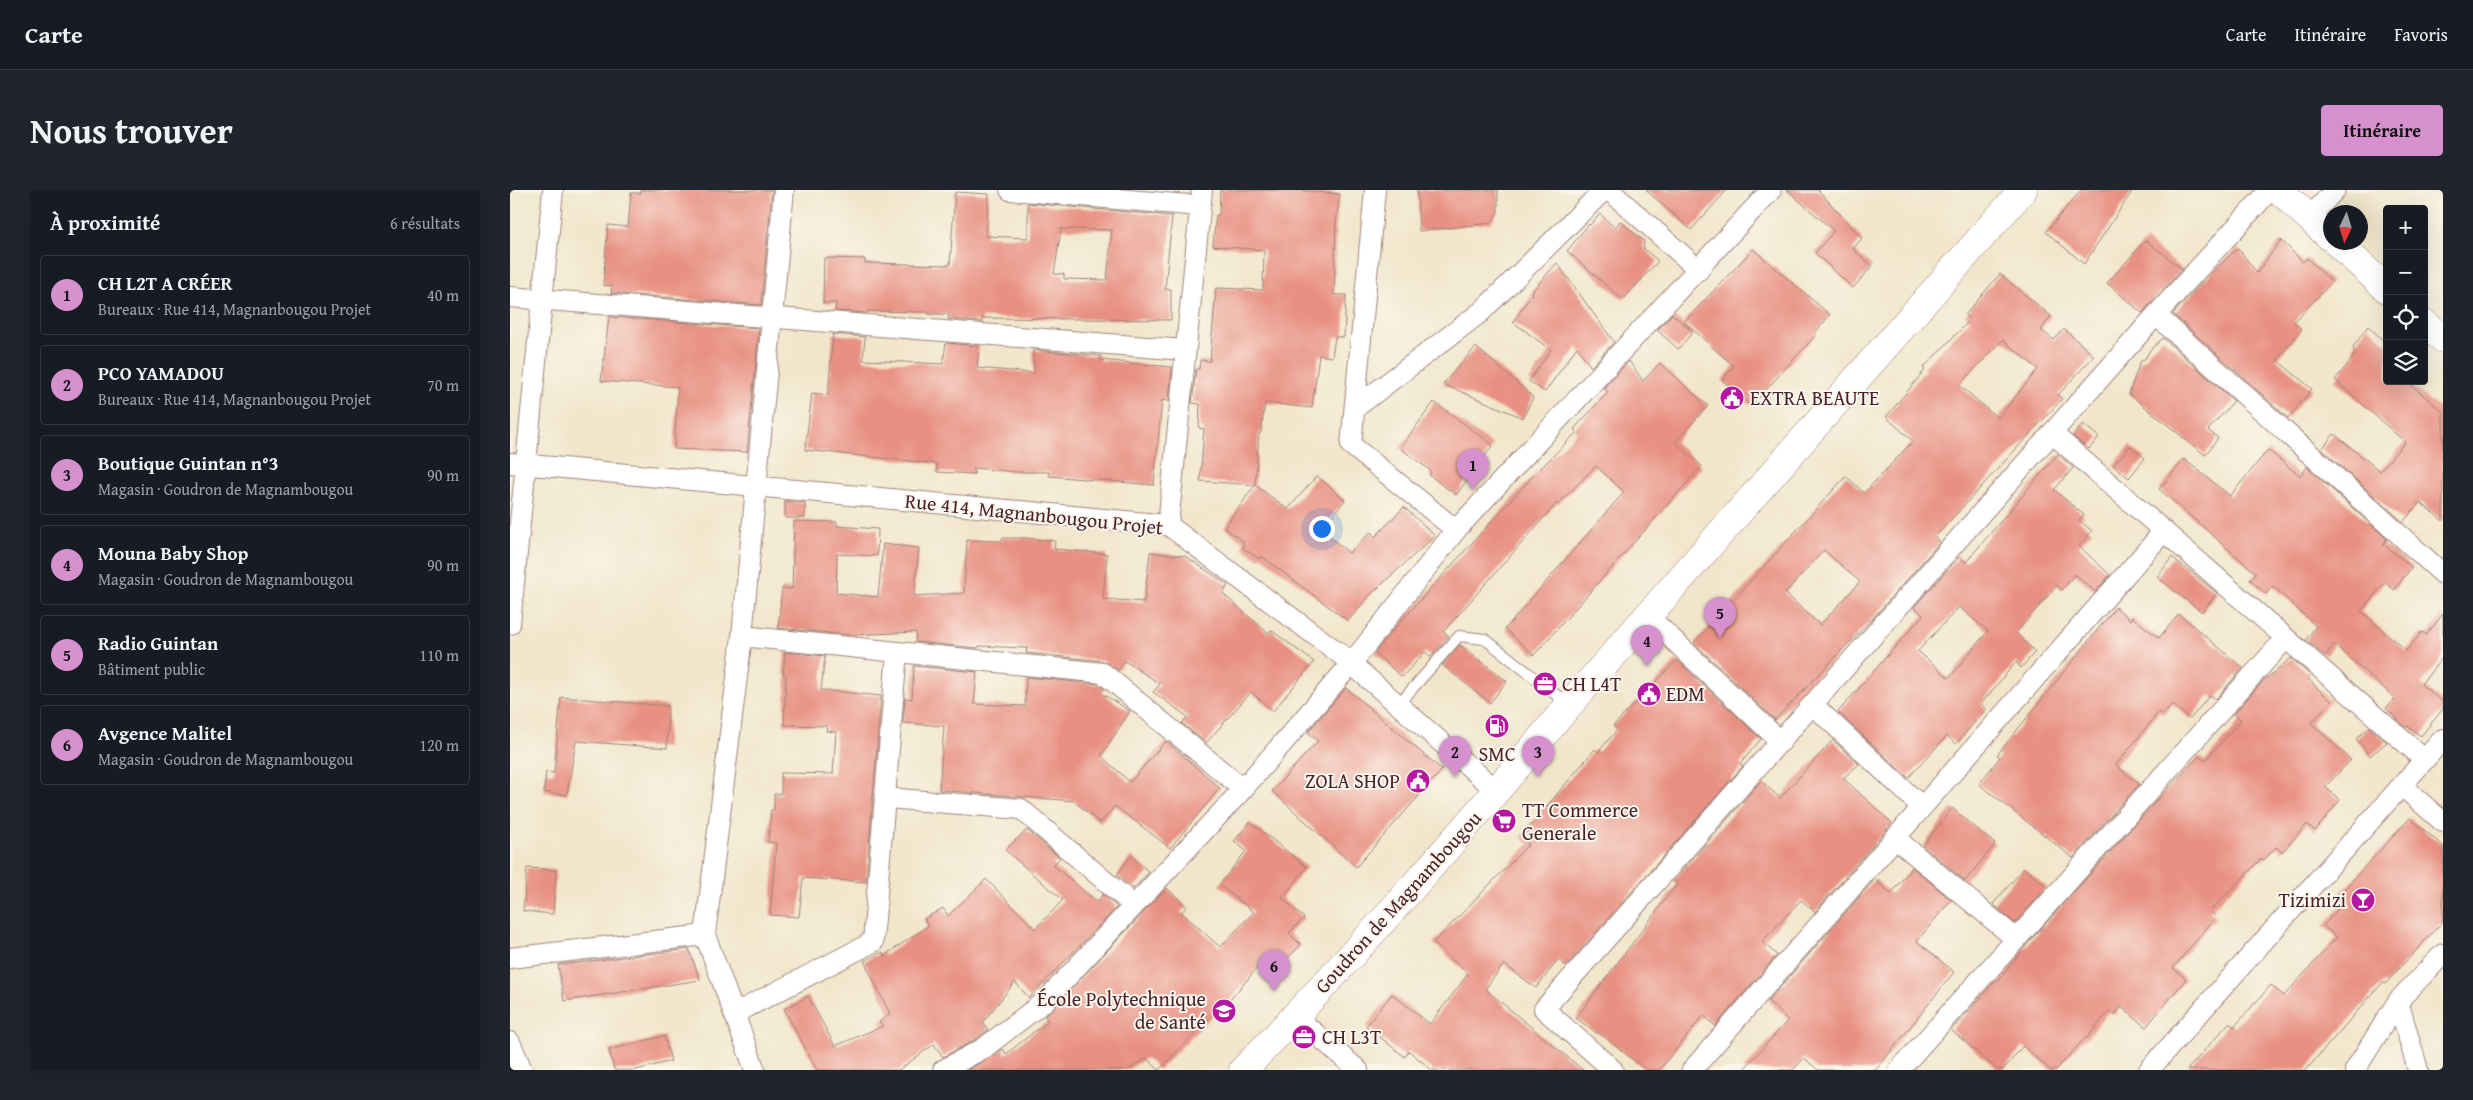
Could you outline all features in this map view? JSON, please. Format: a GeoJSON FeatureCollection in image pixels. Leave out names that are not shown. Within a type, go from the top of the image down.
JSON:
{"type":"FeatureCollection","features":[{"type":"Feature","properties":{"kind":"street"},"geometry":{"type":"LineString","coordinates":[[510,624],[518,464],[541,300],[553,190]]}},
{"type":"Feature","properties":{"kind":"street"},"geometry":{"type":"LineString","coordinates":[[755,1070],[705,935],[742,636],[784,190]]}},
{"type":"Feature","properties":{"kind":"street"},"geometry":{"type":"LineString","coordinates":[[1010,190],[1201,198],[1168,524]]}},
{"type":"Feature","properties":{"kind":"street"},"geometry":{"type":"LineString","coordinates":[[1375,190],[1351,445],[1456,530]]}},
{"type":"Feature","properties":{"kind":"street"},"geometry":{"type":"LineString","coordinates":[[1355,408],[1481,312],[1604,190]]}},
{"type":"Feature","properties":{"kind":"street"},"geometry":{"type":"LineString","coordinates":[[1609,190],[1700,270]]}},
{"type":"Feature","properties":{"kind":"street"},"geometry":{"type":"LineString","coordinates":[[943,1070],[984,1048],[1045,1001],[1243,789],[1351,664],[1456,530],[1700,270],[1772,190]]}},
{"type":"Feature","properties":{"kind":"street","name":"Goudron de Magnambougou"},"geometry":{"type":"LineString","coordinates":[[1243,1070],[1296,1017],[2023,190]]}},
{"type":"Feature","properties":{"kind":"street"},"geometry":{"type":"LineString","coordinates":[[1613,1070],[1544,1009],[2156,315],[2270,190]]}},
{"type":"Feature","properties":{"kind":"street"},"geometry":{"type":"LineString","coordinates":[[2279,190],[2323,231]]}},
{"type":"Feature","properties":{"kind":"street"},"geometry":{"type":"LineString","coordinates":[[2309,218],[2335,190]]}},
{"type":"Feature","properties":{"kind":"street"},"geometry":{"type":"LineString","coordinates":[[2345,250],[2383,285]]}},
{"type":"Feature","properties":{"kind":"street"},"geometry":{"type":"LineString","coordinates":[[510,297],[1185,350]]}},
{"type":"Feature","properties":{"kind":"street"},"geometry":{"type":"LineString","coordinates":[[2156,315],[2443,574]]}},
{"type":"Feature","properties":{"kind":"street"},"geometry":{"type":"LineString","coordinates":[[2053,434],[2425,760]]}},
{"type":"Feature","properties":{"kind":"street","name":"Rue 414, Magnanbougou Projet"},"geometry":{"type":"LineString","coordinates":[[518,464],[1168,524],[1351,664],[1496,791]]}},
{"type":"Feature","properties":{"kind":"street"},"geometry":{"type":"LineString","coordinates":[[1692,1070],[2164,531]]}},
{"type":"Feature","properties":{"kind":"street"},"geometry":{"type":"LineString","coordinates":[[1648,617],[1781,742]]}},
{"type":"Feature","properties":{"kind":"street"},"geometry":{"type":"LineString","coordinates":[[742,636],[1103,673],[1243,789]]}},
{"type":"Feature","properties":{"kind":"street"},"geometry":{"type":"LineString","coordinates":[[1899,1070],[2286,638]]}},
{"type":"Feature","properties":{"kind":"street"},"geometry":{"type":"LineString","coordinates":[[734,1014],[873,942],[887,798],[897,652]]}},
{"type":"Feature","properties":{"kind":"street"},"geometry":{"type":"LineString","coordinates":[[1814,705],[1922,807]]}},
{"type":"Feature","properties":{"kind":"street"},"geometry":{"type":"LineString","coordinates":[[2149,1070],[2443,739]]}},
{"type":"Feature","properties":{"kind":"street"},"geometry":{"type":"LineString","coordinates":[[2402,786],[2443,822]]}},
{"type":"Feature","properties":{"kind":"street"},"geometry":{"type":"LineString","coordinates":[[887,798],[1021,809],[1133,905]]}},
{"type":"Feature","properties":{"kind":"street"},"geometry":{"type":"LineString","coordinates":[[1895,838],[2016,939]]}},
{"type":"Feature","properties":{"kind":"street"},"geometry":{"type":"LineString","coordinates":[[510,958],[705,935]]}},
{"type":"Feature","properties":{"kind":"street"},"geometry":{"type":"LineString","coordinates":[[2356,1070],[2398,1001],[2443,954]]}},
{"type":"Feature","properties":{"kind":"street"},"geometry":{"type":"LineString","coordinates":[[2398,1001],[2418,1070]]}},
{"type":"Feature","properties":{"kind":"street"},"geometry":{"type":"LineString","coordinates":[[1296,1017],[1358,1070]]}},
{"type":"Feature","properties":{"kind":"street"},"geometry":{"type":"LineString","coordinates":[[510,1042],[522,1070]]}},
{"type":"Feature","properties":{"kind":"lane"},"geometry":{"type":"LineString","coordinates":[[1398,705],[1459,636],[1468,635],[1485,639],[1569,705]]}},
{"type":"Feature","properties":{"kind":"building"},"geometry":{"type":"Polygon","coordinates":[[[641,190],[772,190],[761,305],[611,293],[612,286],[603,285],[608,225],[628,227],[631,193],[641,193],[641,190]]]}},
{"type":"Feature","properties":{"kind":"building"},"geometry":{"type":"Polygon","coordinates":[[[1220,190],[1297,190],[1340,194],[1336,220],[1334,295],[1346,295],[1344,337],[1335,337],[1332,357],[1319,355],[1312,408],[1265,403],[1261,433],[1259,433],[1255,485],[1200,481],[1204,429],[1199,428],[1200,404],[1192,403],[1196,369],[1199,369],[1200,360],[1210,361],[1216,288],[1263,290],[1264,250],[1213,246],[1216,215],[1219,215],[1220,190]]]}},
{"type":"Feature","properties":{"kind":"building"},"geometry":{"type":"Polygon","coordinates":[[[1417,190],[1498,190],[1498,212],[1491,223],[1419,231],[1417,190]]]}},
{"type":"Feature","properties":{"kind":"building"},"geometry":{"type":"Polygon","coordinates":[[[1646,190],[1727,190],[1691,230],[1646,190]]]}},
{"type":"Feature","properties":{"kind":"building"},"geometry":{"type":"Polygon","coordinates":[[[1787,190],[1818,190],[1862,238],[1853,249],[1872,266],[1853,288],[1815,253],[1834,231],[1787,190]]]}},
{"type":"Feature","properties":{"kind":"building"},"geometry":{"type":"Polygon","coordinates":[[[2081,190],[2133,190],[2084,264],[2046,232],[2081,190]]]}},
{"type":"Feature","properties":{"kind":"building"},"geometry":{"type":"Polygon","coordinates":[[[955,192],[989,194],[986,236],[1028,238],[1028,203],[1172,216],[1165,289],[1171,289],[1171,320],[982,318],[982,322],[948,319],[949,314],[928,314],[928,312],[867,311],[867,313],[835,311],[836,303],[823,303],[824,258],[865,259],[865,263],[950,265],[955,192]],[[1061,229],[1054,274],[1064,274],[1064,279],[1107,280],[1112,230],[1061,229]]]}},
{"type":"Feature","properties":{"kind":"building"},"geometry":{"type":"Polygon","coordinates":[[[1600,214],[1615,228],[1620,221],[1644,241],[1643,248],[1658,261],[1623,300],[1567,251],[1589,224],[1600,214]]]}},
{"type":"Feature","properties":{"kind":"building"},"geometry":{"type":"Polygon","coordinates":[[[2146,240],[2182,269],[2142,313],[2107,283],[2146,240]]]}},
{"type":"Feature","properties":{"kind":"building"},"geometry":{"type":"Polygon","coordinates":[[[2281,240],[2303,262],[2307,258],[2332,282],[2294,322],[2302,329],[2277,360],[2312,389],[2288,418],[2173,314],[2211,273],[2238,248],[2257,273],[2281,240]]]}},
{"type":"Feature","properties":{"kind":"building"},"geometry":{"type":"Polygon","coordinates":[[[1753,249],[1830,315],[1814,334],[1816,335],[1751,406],[1722,380],[1734,366],[1684,322],[1753,249]]]}},
{"type":"Feature","properties":{"kind":"building"},"geometry":{"type":"Polygon","coordinates":[[[1557,263],[1614,342],[1591,367],[1577,347],[1545,392],[1529,381],[1551,350],[1513,322],[1532,294],[1531,292],[1557,263]]]}},
{"type":"Feature","properties":{"kind":"building"},"geometry":{"type":"Polygon","coordinates":[[[2000,274],[2051,316],[2041,330],[2054,340],[2064,329],[2094,356],[2058,395],[2062,399],[1935,537],[1940,542],[1873,618],[1775,720],[1694,643],[1846,476],[1864,493],[1913,441],[1886,417],[1925,370],[1923,368],[1970,320],[1965,315],[2000,274]],[[2003,340],[1959,385],[1998,418],[2038,369],[2003,340]],[[1824,550],[1785,593],[1820,625],[1860,582],[1824,550]]]}},
{"type":"Feature","properties":{"kind":"building"},"geometry":{"type":"Polygon","coordinates":[[[1672,314],[1693,332],[1678,349],[1657,330],[1672,314]]]}},
{"type":"Feature","properties":{"kind":"building"},"geometry":{"type":"Polygon","coordinates":[[[609,317],[759,328],[747,452],[674,449],[678,387],[601,381],[609,317]]]}},
{"type":"Feature","properties":{"kind":"building"},"geometry":{"type":"Polygon","coordinates":[[[2368,326],[2383,340],[2383,385],[2412,385],[2443,412],[2443,521],[2420,502],[2403,522],[2322,449],[2334,434],[2380,471],[2405,442],[2335,380],[2355,355],[2353,347],[2368,326]]]}},
{"type":"Feature","properties":{"kind":"building"},"geometry":{"type":"Polygon","coordinates":[[[833,334],[865,337],[863,360],[943,364],[946,343],[979,346],[977,368],[1034,373],[1033,350],[1101,356],[1100,360],[1172,367],[1169,401],[1162,400],[1154,485],[1049,476],[1049,472],[1016,472],[974,468],[974,474],[937,472],[937,464],[805,450],[812,393],[828,395],[833,334]]]}},
{"type":"Feature","properties":{"kind":"building"},"geometry":{"type":"Polygon","coordinates":[[[2163,338],[2234,401],[2208,430],[2218,438],[2205,455],[2129,394],[2140,362],[2145,359],[2150,350],[2163,338]]]}},
{"type":"Feature","properties":{"kind":"building"},"geometry":{"type":"Polygon","coordinates":[[[1476,347],[1533,397],[1523,418],[1443,384],[1476,347]]]}},
{"type":"Feature","properties":{"kind":"building"},"geometry":{"type":"Polygon","coordinates":[[[1629,361],[1643,381],[1660,363],[1708,406],[1675,442],[1702,466],[1534,655],[1505,629],[1624,492],[1596,466],[1557,503],[1443,632],[1449,636],[1431,657],[1425,652],[1402,677],[1375,653],[1393,630],[1531,478],[1577,432],[1574,429],[1608,392],[1604,387],[1629,361]]]}},
{"type":"Feature","properties":{"kind":"building"},"geometry":{"type":"Polygon","coordinates":[[[1434,402],[1493,445],[1456,495],[1429,475],[1431,471],[1400,448],[1434,402]]]}},
{"type":"Feature","properties":{"kind":"building"},"geometry":{"type":"Polygon","coordinates":[[[2083,424],[2099,437],[2089,449],[2073,436],[2083,424]]]}},
{"type":"Feature","properties":{"kind":"building"},"geometry":{"type":"Polygon","coordinates":[[[2130,446],[2145,458],[2129,478],[2113,465],[2130,446]]]}},
{"type":"Feature","properties":{"kind":"building"},"geometry":{"type":"Polygon","coordinates":[[[2268,450],[2300,476],[2307,467],[2387,539],[2383,544],[2412,567],[2394,590],[2385,582],[2361,611],[2406,651],[2422,632],[2426,635],[2443,614],[2443,657],[2421,684],[2443,702],[2443,709],[2421,736],[2407,726],[2405,727],[2386,708],[2395,698],[2334,644],[2325,656],[2306,640],[2316,626],[2273,586],[2266,594],[2250,580],[2256,573],[2159,489],[2184,459],[2230,496],[2268,450]]]}},
{"type":"Feature","properties":{"kind":"building"},"geometry":{"type":"Polygon","coordinates":[[[2058,454],[2073,468],[2054,490],[2084,515],[2079,520],[2092,531],[2079,546],[2110,575],[2095,592],[2075,574],[2062,590],[2057,585],[2016,633],[2035,652],[2021,668],[2016,662],[1981,704],[1986,709],[1956,744],[1947,736],[1908,778],[1838,712],[1923,615],[1914,607],[1959,557],[1966,562],[2058,454]],[[1959,607],[1918,651],[1949,678],[1988,631],[1959,607]]]}},
{"type":"Feature","properties":{"kind":"building"},"geometry":{"type":"Polygon","coordinates":[[[1317,476],[1345,500],[1321,529],[1349,553],[1371,532],[1375,537],[1404,507],[1435,536],[1370,595],[1348,621],[1261,556],[1259,559],[1243,548],[1243,541],[1224,528],[1255,485],[1288,509],[1317,476]]]}},
{"type":"Feature","properties":{"kind":"building"},"geometry":{"type":"Polygon","coordinates":[[[785,501],[805,503],[805,518],[785,518],[785,501]]]}},
{"type":"Feature","properties":{"kind":"building"},"geometry":{"type":"Polygon","coordinates":[[[794,521],[837,522],[837,526],[878,529],[877,556],[837,554],[836,593],[878,597],[883,544],[919,548],[914,596],[964,593],[967,540],[1002,541],[1002,538],[1026,538],[1055,541],[1054,549],[1107,554],[1103,599],[1144,602],[1150,552],[1185,556],[1228,585],[1223,594],[1268,633],[1271,630],[1314,662],[1273,711],[1251,692],[1206,743],[1182,723],[1188,717],[1153,692],[1160,684],[1125,661],[1118,670],[1104,661],[1026,653],[1027,648],[979,646],[978,648],[916,642],[916,632],[851,635],[778,628],[782,588],[792,589],[794,521]]]}},
{"type":"Feature","properties":{"kind":"building"},"geometry":{"type":"Polygon","coordinates":[[[2172,557],[2217,593],[2202,612],[2157,577],[2172,557]]]}},
{"type":"Feature","properties":{"kind":"building"},"geometry":{"type":"Polygon","coordinates":[[[2116,607],[2130,620],[2132,617],[2159,638],[2179,614],[2243,668],[2216,699],[2210,695],[2190,719],[2172,704],[2163,715],[2159,712],[2116,765],[2139,784],[2073,858],[1979,784],[2000,757],[1997,755],[2116,607]]]}},
{"type":"Feature","properties":{"kind":"building"},"geometry":{"type":"Polygon","coordinates":[[[1460,645],[1507,681],[1490,703],[1442,665],[1460,645]]]}},
{"type":"Feature","properties":{"kind":"building"},"geometry":{"type":"Polygon","coordinates":[[[785,652],[825,656],[821,690],[881,696],[866,882],[803,878],[799,917],[770,915],[776,843],[768,842],[771,810],[774,810],[774,794],[781,794],[781,773],[833,774],[836,732],[826,731],[827,726],[784,725],[786,675],[783,674],[785,652]]]}},
{"type":"Feature","properties":{"kind":"building"},"geometry":{"type":"Polygon","coordinates":[[[2291,658],[2310,675],[2307,678],[2331,701],[2311,723],[2351,760],[2325,787],[2340,800],[2315,831],[2307,824],[2282,852],[2276,847],[2263,861],[2261,859],[2210,911],[2216,917],[2173,968],[2186,979],[2146,1027],[2121,1007],[2114,1015],[2109,1011],[2087,1038],[2056,1070],[2050,1070],[2023,1046],[2003,1070],[1998,1070],[1951,1030],[1998,981],[2029,942],[2158,799],[2199,756],[2205,761],[2241,720],[2234,714],[2261,683],[2291,658]]]}},
{"type":"Feature","properties":{"kind":"building"},"geometry":{"type":"Polygon","coordinates":[[[1677,660],[1761,739],[1740,764],[1743,766],[1566,966],[1558,960],[1536,988],[1504,964],[1485,989],[1583,1070],[1432,1070],[1409,1051],[1405,1057],[1366,1026],[1392,994],[1430,1024],[1468,974],[1433,943],[1529,844],[1521,837],[1595,749],[1598,752],[1617,730],[1613,726],[1677,660]]]}},
{"type":"Feature","properties":{"kind":"building"},"geometry":{"type":"Polygon","coordinates":[[[914,666],[977,672],[974,704],[1025,706],[1026,677],[1098,684],[1104,689],[1101,693],[1130,711],[1101,756],[1130,782],[1166,741],[1220,788],[1170,848],[1115,806],[1100,823],[1074,801],[939,790],[944,726],[903,723],[905,698],[912,699],[914,666]]]}},
{"type":"Feature","properties":{"kind":"building"},"geometry":{"type":"Polygon","coordinates":[[[1346,688],[1442,770],[1356,867],[1272,791],[1318,741],[1308,732],[1346,688]]]}},
{"type":"Feature","properties":{"kind":"building"},"geometry":{"type":"Polygon","coordinates":[[[561,697],[668,706],[667,748],[576,741],[567,795],[544,792],[546,772],[554,773],[561,697]]]}},
{"type":"Feature","properties":{"kind":"building"},"geometry":{"type":"Polygon","coordinates":[[[2369,727],[2387,742],[2370,756],[2356,739],[2369,727]]]}},
{"type":"Feature","properties":{"kind":"building"},"geometry":{"type":"Polygon","coordinates":[[[1833,740],[1859,764],[1843,778],[1892,823],[1815,912],[1801,900],[1762,942],[1777,955],[1715,1026],[1704,1015],[1659,1070],[1646,1070],[1598,1032],[1576,1018],[1677,884],[1673,881],[1761,781],[1780,798],[1833,740]]]}},
{"type":"Feature","properties":{"kind":"building"},"geometry":{"type":"Polygon","coordinates":[[[1952,808],[1995,844],[1965,881],[1923,846],[1952,808]]]}},
{"type":"Feature","properties":{"kind":"building"},"geometry":{"type":"Polygon","coordinates":[[[2410,818],[2443,846],[2443,921],[2385,984],[2383,982],[2306,1070],[2187,1070],[2229,1023],[2234,1027],[2271,985],[2284,996],[2337,937],[2323,926],[2343,903],[2337,897],[2410,818]]]}},
{"type":"Feature","properties":{"kind":"building"},"geometry":{"type":"Polygon","coordinates":[[[1250,822],[1307,867],[1282,898],[1304,918],[1289,933],[1301,945],[1282,964],[1270,953],[1217,1015],[1215,1013],[1159,1070],[1146,1058],[1128,1070],[968,1070],[1003,1049],[1006,1054],[1048,1021],[1045,1016],[1167,888],[1187,907],[1181,912],[1220,947],[1254,912],[1219,885],[1246,851],[1234,841],[1250,822]]]}},
{"type":"Feature","properties":{"kind":"building"},"geometry":{"type":"Polygon","coordinates":[[[1027,830],[1060,858],[1053,865],[1097,902],[1103,894],[1117,907],[1029,998],[1015,982],[983,1022],[988,1030],[978,1038],[943,1057],[934,1044],[899,1070],[817,1070],[784,1009],[808,996],[835,1046],[883,1026],[879,1022],[890,1014],[864,961],[883,952],[884,956],[928,926],[924,919],[943,908],[948,916],[986,879],[1035,929],[1063,900],[1005,850],[1027,830]]]}},
{"type":"Feature","properties":{"kind":"building"},"geometry":{"type":"Polygon","coordinates":[[[1131,856],[1149,872],[1133,889],[1117,875],[1131,856]]]}},
{"type":"Feature","properties":{"kind":"building"},"geometry":{"type":"Polygon","coordinates":[[[1912,867],[1951,900],[1917,941],[1954,972],[1876,1070],[1818,1070],[1804,1058],[1793,1070],[1743,1070],[1788,1020],[1768,1001],[1875,879],[1891,894],[1912,867]]]}},
{"type":"Feature","properties":{"kind":"building"},"geometry":{"type":"Polygon","coordinates":[[[527,868],[556,870],[553,914],[523,911],[527,868]]]}},
{"type":"Feature","properties":{"kind":"building"},"geometry":{"type":"Polygon","coordinates":[[[2024,868],[2047,887],[2015,923],[1993,904],[2024,868]]]}},
{"type":"Feature","properties":{"kind":"building"},"geometry":{"type":"Polygon","coordinates":[[[689,949],[700,980],[564,1001],[558,965],[689,949]]]}},
{"type":"Feature","properties":{"kind":"building"},"geometry":{"type":"Polygon","coordinates":[[[664,1036],[671,1061],[636,1070],[614,1070],[609,1050],[664,1036]]]}},
{"type":"Feature","properties":{"kind":"place","name":"EXTRA BEAUTE"},"geometry":{"type":"Point","coordinates":[1732,398]}},
{"type":"Feature","properties":{"kind":"place","name":"CH L2T A CRÉER"},"geometry":{"type":"Point","coordinates":[1473,490]}},
{"type":"Feature","properties":{"kind":"place","name":"Radio Guintan"},"geometry":{"type":"Point","coordinates":[1720,638]}},
{"type":"Feature","properties":{"kind":"place","name":"Mouna Baby Shop"},"geometry":{"type":"Point","coordinates":[1647,666]}},
{"type":"Feature","properties":{"kind":"place","name":"CH L4T"},"geometry":{"type":"Point","coordinates":[1545,684]}},
{"type":"Feature","properties":{"kind":"place","name":"EDM"},"geometry":{"type":"Point","coordinates":[1649,694]}},
{"type":"Feature","properties":{"kind":"place","name":"SMC"},"geometry":{"type":"Point","coordinates":[1497,726]}},
{"type":"Feature","properties":{"kind":"place","name":"PCO YAMADOU"},"geometry":{"type":"Point","coordinates":[1455,777]}},
{"type":"Feature","properties":{"kind":"place","name":"Boutique Guintan n°3"},"geometry":{"type":"Point","coordinates":[1538,777]}},
{"type":"Feature","properties":{"kind":"place","name":"ZOLA SHOP"},"geometry":{"type":"Point","coordinates":[1418,781]}},
{"type":"Feature","properties":{"kind":"place","name":"TT Commerce Generale"},"geometry":{"type":"Point","coordinates":[1504,821]}},
{"type":"Feature","properties":{"kind":"place","name":"Tizimizi"},"geometry":{"type":"Point","coordinates":[2363,900]}},
{"type":"Feature","properties":{"kind":"place","name":"Avgence Malitel"},"geometry":{"type":"Point","coordinates":[1274,991]}},
{"type":"Feature","properties":{"kind":"place","name":"École Polytechnique de Santé"},"geometry":{"type":"Point","coordinates":[1224,1011]}},
{"type":"Feature","properties":{"kind":"place","name":"CH L3T"},"geometry":{"type":"Point","coordinates":[1304,1037]}}]}
